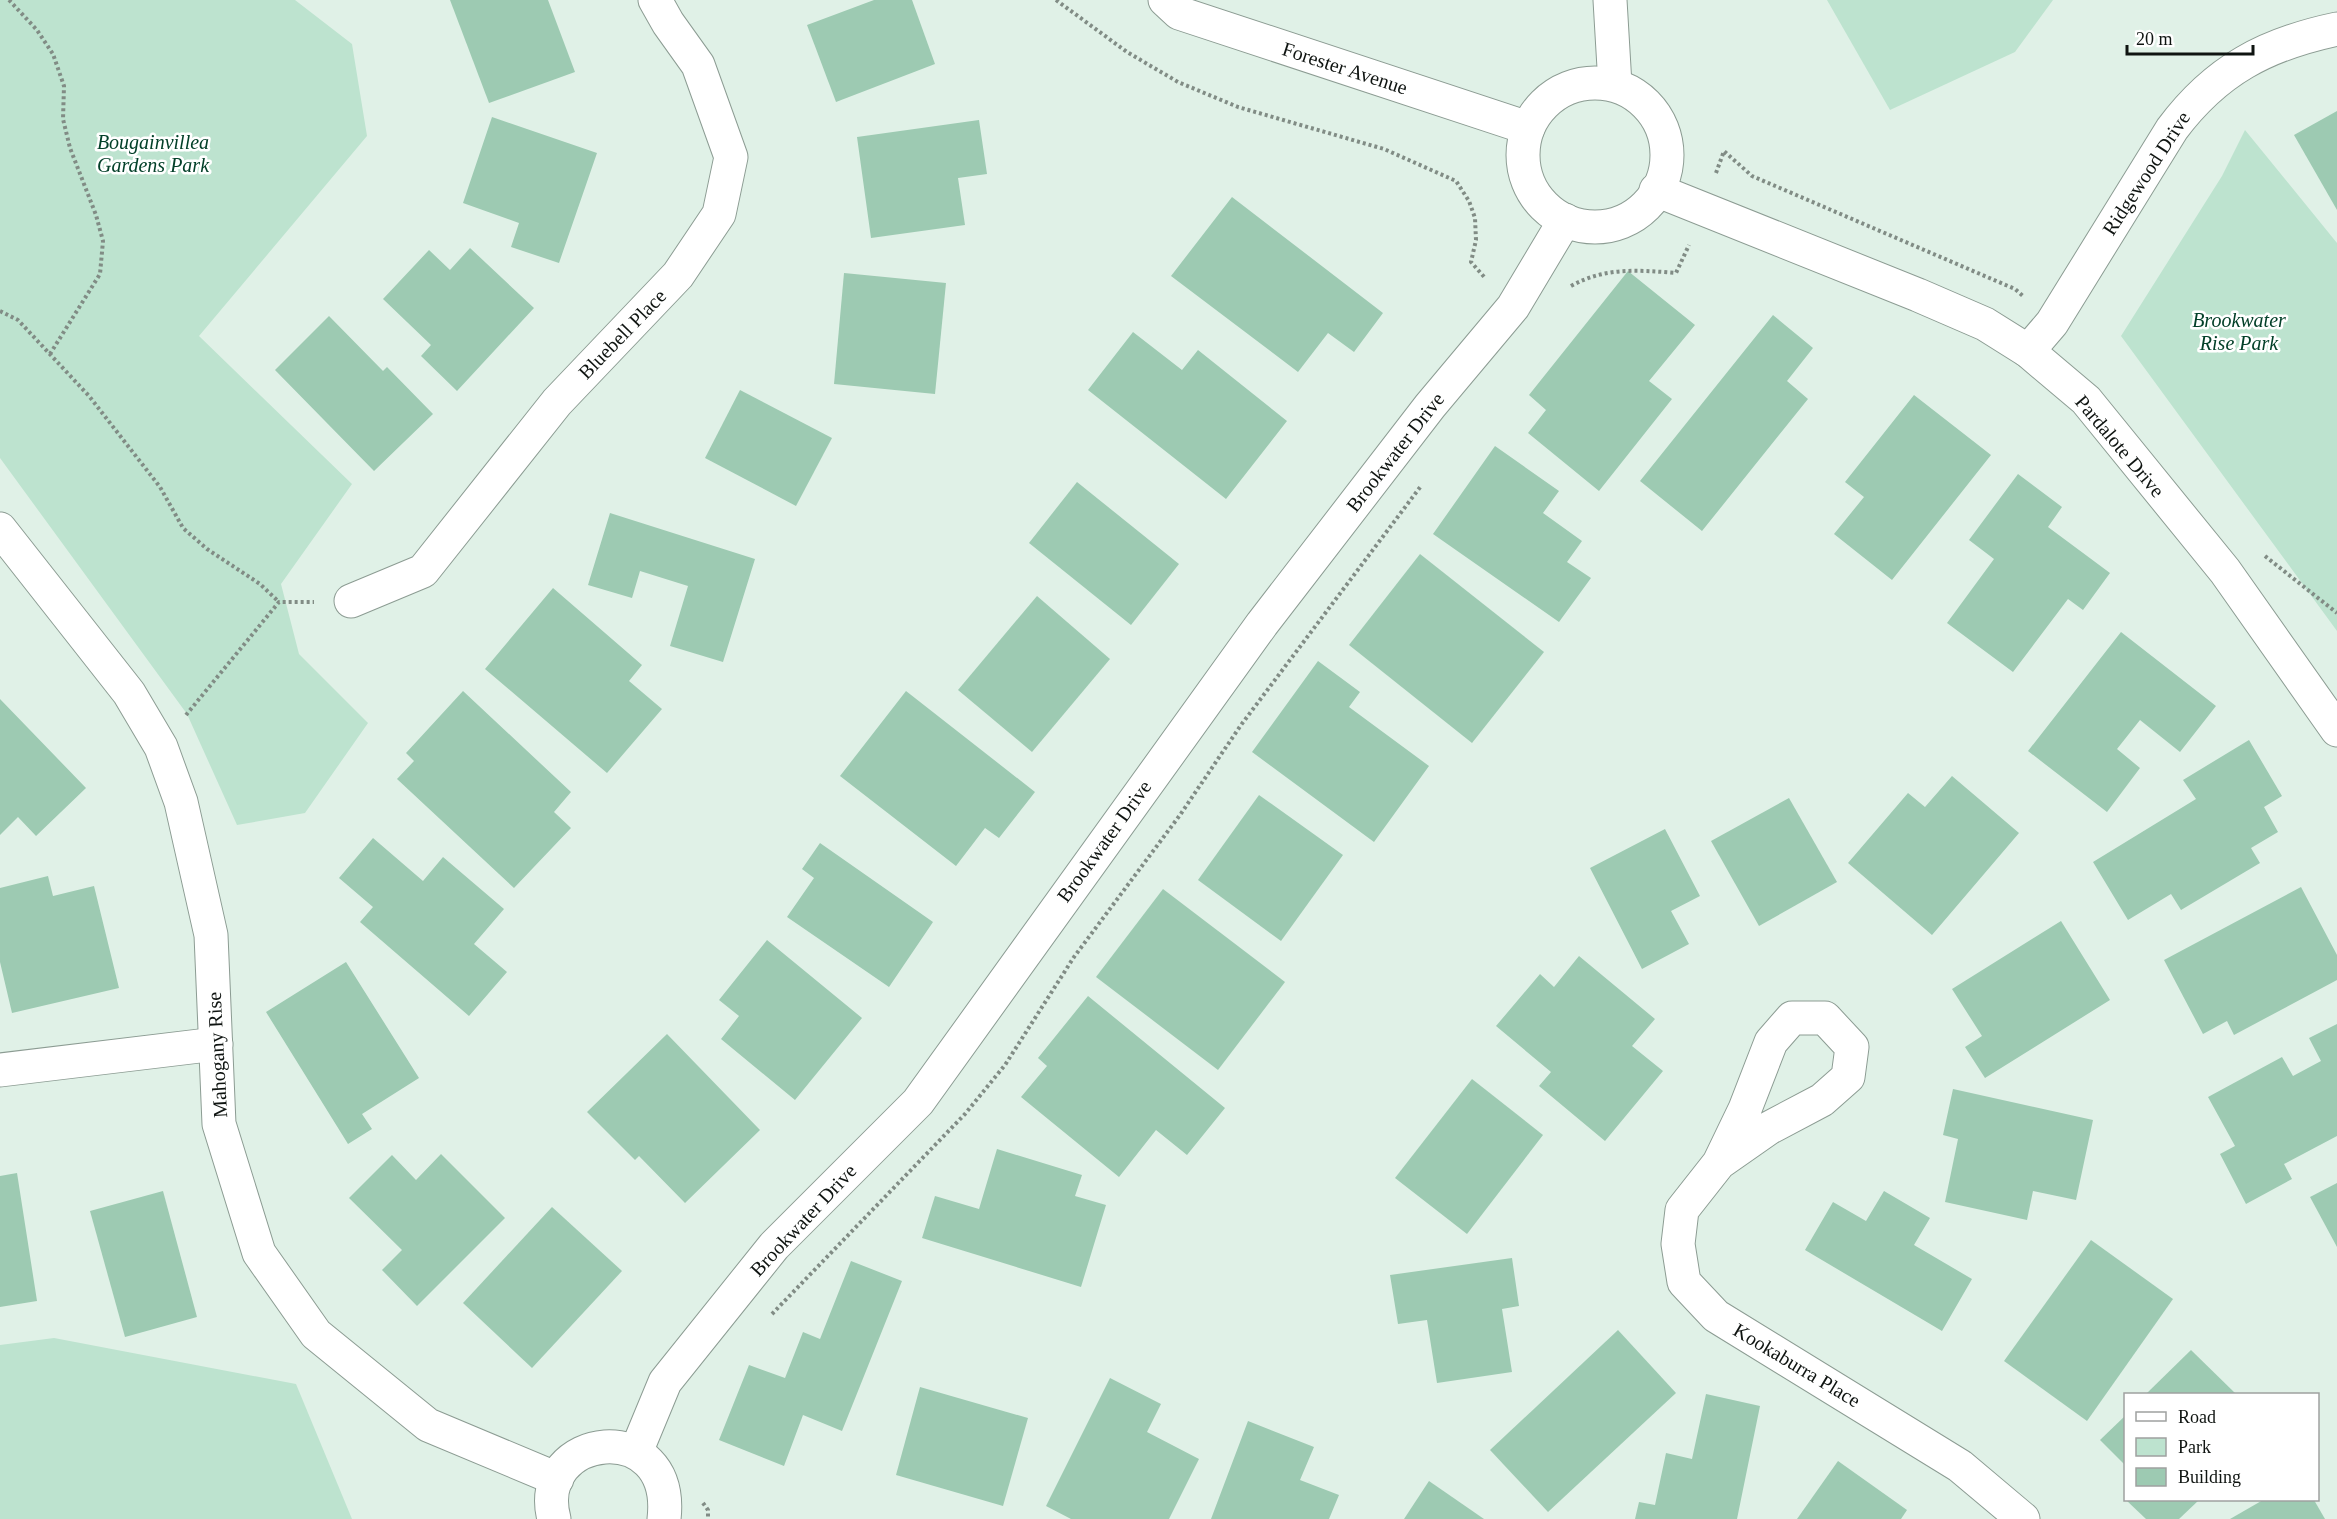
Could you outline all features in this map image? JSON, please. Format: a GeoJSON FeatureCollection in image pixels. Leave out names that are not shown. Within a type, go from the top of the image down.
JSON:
{"type":"FeatureCollection","features":[{"type":"Feature","properties":{"kind":"street","name":"Bluebell Place"},"geometry":{"type":"LineString","coordinates":[[351,601],[423,571],[557,402],[678,275],[719,214],[731,157],[699,65],[668,23],[656,0]]}},
{"type":"Feature","properties":{"kind":"street","name":"Forester Avenue"},"geometry":{"type":"LineString","coordinates":[[1165,0],[1179,13],[1528,128]]}},
{"type":"Feature","properties":{"kind":"street"},"geometry":{"type":"LineString","coordinates":[[1610,0],[1615,85]]}},
{"type":"Feature","properties":{"kind":"street","name":"Ridgewood Drive"},"geometry":{"type":"LineString","coordinates":[[2028,351],[2052,323],[2172,129],[2193,101],[2224,74],[2255,55],[2305,36],[2337,29]]}},
{"type":"Feature","properties":{"kind":"street"},"geometry":{"type":"LineString","coordinates":[[1592,82],[1615,85],[1635,95],[1652,111],[1663,132],[1666,155],[1663,178],[1636,214],[1617,224],[1595,227],[1565,220],[1554,214],[1538,199],[1527,180],[1522,158],[1528,128],[1534,116],[1548,99],[1569,87],[1592,82]]}},
{"type":"Feature","properties":{"kind":"street","name":"Pardalote Drive"},"geometry":{"type":"LineString","coordinates":[[1656,190],[1984,324],[2028,351],[2086,400],[2225,571],[2337,730]]}},
{"type":"Feature","properties":{"kind":"street","name":"Brookwater Drive"},"geometry":{"type":"LineString","coordinates":[[636,1452],[665,1382],[774,1246],[918,1102],[1262,624],[1430,406],[1513,307],[1565,220]]}},
{"type":"Feature","properties":{"kind":"street","name":"Mahogany Rise"},"geometry":{"type":"LineString","coordinates":[[0,529],[129,693],[161,747],[182,802],[211,935],[219,1124],[259,1253],[316,1334],[428,1425],[557,1479]]}},
{"type":"Feature","properties":{"kind":"street","name":"Kookaburra Place"},"geometry":{"type":"LineString","coordinates":[[1719,1163],[1769,1128],[1822,1100],[1848,1077],[1852,1047],[1825,1018],[1792,1018],[1772,1042],[1719,1163],[1683,1210],[1678,1244],[1684,1282],[1716,1316],[1960,1466],[2023,1519]]}},
{"type":"Feature","properties":{"kind":"street"},"geometry":{"type":"LineString","coordinates":[[0,1070],[216,1044]]}},
{"type":"Feature","properties":{"kind":"street"},"geometry":{"type":"LineString","coordinates":[[555,1519],[552,1498],[557,1479],[567,1463],[582,1452],[599,1446],[618,1446],[636,1452],[651,1464],[662,1481],[666,1500],[664,1519]]}},
{"type":"Feature","properties":{"kind":"path"},"geometry":{"type":"LineString","coordinates":[[9,0],[37,30],[53,54],[64,86],[63,118],[70,148],[80,181],[96,215],[103,241],[100,274],[50,354]]}},
{"type":"Feature","properties":{"kind":"path"},"geometry":{"type":"LineString","coordinates":[[1056,0],[1127,52],[1178,82],[1238,107],[1384,149],[1456,182],[1469,201],[1475,218],[1476,240],[1471,262],[1513,307]]}},
{"type":"Feature","properties":{"kind":"path"},"geometry":{"type":"LineString","coordinates":[[0,311],[18,320],[89,396],[160,487],[183,528],[207,549],[260,584],[279,602],[351,601]]}},
{"type":"Feature","properties":{"kind":"path"},"geometry":{"type":"LineString","coordinates":[[764,1323],[964,1114],[1005,1065],[1074,957],[1180,815],[1241,725],[1424,482]]}},
{"type":"Feature","properties":{"kind":"path"},"geometry":{"type":"LineString","coordinates":[[2225,571],[2254,547],[2337,613]]}},
{"type":"Feature","properties":{"kind":"path"},"geometry":{"type":"LineString","coordinates":[[161,747],[279,602]]}},
{"type":"Feature","properties":{"kind":"path"},"geometry":{"type":"LineString","coordinates":[[697,1496],[708,1510],[708,1519]]}},
{"type":"Feature","properties":{"kind":"green space","name":"Bougainvillea Gardens Park"},"geometry":{"type":"Polygon","coordinates":[[[0,0],[295,0],[352,44],[367,136],[199,336],[352,484],[281,584],[299,654],[368,723],[305,813],[237,825],[187,714],[0,458],[0,0]]]}},
{"type":"Feature","properties":{"kind":"green space"},"geometry":{"type":"Polygon","coordinates":[[[1827,0],[2053,0],[2015,52],[1890,110],[1827,0]]]}},
{"type":"Feature","properties":{"kind":"green space","name":"Brookwater Rise Park"},"geometry":{"type":"Polygon","coordinates":[[[2245,130],[2337,243],[2337,631],[2121,336],[2222,176],[2245,130]]]}},
{"type":"Feature","properties":{"kind":"green space"},"geometry":{"type":"Polygon","coordinates":[[[54,1338],[296,1384],[352,1519],[0,1519],[0,1345],[54,1338]]]}},
{"type":"Feature","properties":{"kind":"building"},"geometry":{"type":"Polygon","coordinates":[[[450,0],[548,0],[575,72],[489,103],[450,0]]]}},
{"type":"Feature","properties":{"kind":"building"},"geometry":{"type":"Polygon","coordinates":[[[874,0],[912,0],[935,64],[836,102],[807,25],[874,0]]]}},
{"type":"Feature","properties":{"kind":"building"},"geometry":{"type":"Polygon","coordinates":[[[2337,111],[2337,210],[2294,135],[2337,111]]]}},
{"type":"Feature","properties":{"kind":"building"},"geometry":{"type":"Polygon","coordinates":[[[492,117],[597,153],[559,263],[511,247],[519,223],[463,203],[492,117]]]}},
{"type":"Feature","properties":{"kind":"building"},"geometry":{"type":"Polygon","coordinates":[[[979,120],[987,174],[958,178],[965,225],[871,238],[857,137],[979,120]]]}},
{"type":"Feature","properties":{"kind":"building"},"geometry":{"type":"Polygon","coordinates":[[[1232,197],[1383,313],[1354,352],[1328,333],[1298,372],[1171,276],[1232,197]]]}},
{"type":"Feature","properties":{"kind":"building"},"geometry":{"type":"Polygon","coordinates":[[[470,248],[534,308],[457,391],[421,356],[431,345],[383,299],[429,250],[450,270],[470,248]]]}},
{"type":"Feature","properties":{"kind":"building"},"geometry":{"type":"Polygon","coordinates":[[[1628,271],[1695,325],[1649,381],[1672,399],[1599,491],[1528,433],[1546,410],[1529,395],[1628,271]]]}},
{"type":"Feature","properties":{"kind":"building"},"geometry":{"type":"Polygon","coordinates":[[[844,273],[946,283],[935,394],[834,384],[844,273]]]}},
{"type":"Feature","properties":{"kind":"building"},"geometry":{"type":"Polygon","coordinates":[[[1773,315],[1813,348],[1787,381],[1808,399],[1702,531],[1640,481],[1773,315]]]}},
{"type":"Feature","properties":{"kind":"building"},"geometry":{"type":"Polygon","coordinates":[[[329,316],[383,371],[387,367],[433,414],[374,471],[275,370],[329,316]]]}},
{"type":"Feature","properties":{"kind":"building"},"geometry":{"type":"Polygon","coordinates":[[[1133,332],[1182,370],[1198,350],[1287,421],[1226,499],[1088,390],[1133,332]]]}},
{"type":"Feature","properties":{"kind":"building"},"geometry":{"type":"Polygon","coordinates":[[[740,390],[832,438],[796,506],[705,458],[740,390]]]}},
{"type":"Feature","properties":{"kind":"building"},"geometry":{"type":"Polygon","coordinates":[[[1914,395],[1991,455],[1892,580],[1834,534],[1864,497],[1845,482],[1914,395]]]}},
{"type":"Feature","properties":{"kind":"building"},"geometry":{"type":"Polygon","coordinates":[[[1495,446],[1559,491],[1543,513],[1582,541],[1567,562],[1591,578],[1559,622],[1433,534],[1495,446]]]}},
{"type":"Feature","properties":{"kind":"building"},"geometry":{"type":"Polygon","coordinates":[[[2018,474],[2062,507],[2048,527],[2110,573],[2083,610],[2068,599],[2013,672],[1947,623],[1994,559],[1969,540],[2018,474]]]}},
{"type":"Feature","properties":{"kind":"building"},"geometry":{"type":"Polygon","coordinates":[[[1077,482],[1179,564],[1131,625],[1029,543],[1077,482]]]}},
{"type":"Feature","properties":{"kind":"building"},"geometry":{"type":"Polygon","coordinates":[[[610,513],[755,559],[723,662],[670,646],[688,586],[640,571],[632,598],[588,585],[610,513]]]}},
{"type":"Feature","properties":{"kind":"building"},"geometry":{"type":"Polygon","coordinates":[[[1420,554],[1544,652],[1472,743],[1349,645],[1420,554]]]}},
{"type":"Feature","properties":{"kind":"building"},"geometry":{"type":"Polygon","coordinates":[[[553,588],[642,665],[629,681],[662,709],[607,773],[485,669],[553,588]]]}},
{"type":"Feature","properties":{"kind":"building"},"geometry":{"type":"Polygon","coordinates":[[[1037,596],[1110,659],[1032,752],[958,690],[1037,596]]]}},
{"type":"Feature","properties":{"kind":"building"},"geometry":{"type":"Polygon","coordinates":[[[2121,632],[2216,706],[2180,752],[2140,720],[2117,749],[2140,768],[2107,812],[2028,751],[2121,632]]]}},
{"type":"Feature","properties":{"kind":"building"},"geometry":{"type":"Polygon","coordinates":[[[1318,661],[1360,692],[1349,707],[1429,766],[1374,842],[1252,752],[1318,661]]]}},
{"type":"Feature","properties":{"kind":"building"},"geometry":{"type":"Polygon","coordinates":[[[463,691],[571,792],[554,812],[571,828],[514,888],[397,779],[414,761],[406,753],[463,691]]]}},
{"type":"Feature","properties":{"kind":"building"},"geometry":{"type":"Polygon","coordinates":[[[906,691],[1035,792],[999,838],[985,828],[956,866],[840,776],[906,691]]]}},
{"type":"Feature","properties":{"kind":"building"},"geometry":{"type":"Polygon","coordinates":[[[0,699],[86,788],[36,836],[18,817],[0,835],[0,699]]]}},
{"type":"Feature","properties":{"kind":"building"},"geometry":{"type":"Polygon","coordinates":[[[2249,740],[2282,796],[2264,807],[2278,832],[2251,848],[2260,863],[2181,910],[2171,894],[2128,920],[2093,862],[2196,799],[2183,780],[2249,740]]]}},
{"type":"Feature","properties":{"kind":"building"},"geometry":{"type":"Polygon","coordinates":[[[1952,776],[2019,833],[1932,935],[1848,863],[1908,793],[1925,807],[1952,776]]]}},
{"type":"Feature","properties":{"kind":"building"},"geometry":{"type":"Polygon","coordinates":[[[1259,795],[1343,855],[1281,941],[1198,880],[1259,795]]]}},
{"type":"Feature","properties":{"kind":"building"},"geometry":{"type":"Polygon","coordinates":[[[1789,798],[1837,882],[1759,926],[1711,841],[1789,798]]]}},
{"type":"Feature","properties":{"kind":"building"},"geometry":{"type":"Polygon","coordinates":[[[1665,829],[1700,896],[1671,911],[1689,944],[1642,969],[1590,868],[1665,829]]]}},
{"type":"Feature","properties":{"kind":"building"},"geometry":{"type":"Polygon","coordinates":[[[373,838],[423,881],[443,857],[504,909],[474,944],[507,972],[469,1016],[360,922],[373,907],[339,878],[373,838]]]}},
{"type":"Feature","properties":{"kind":"building"},"geometry":{"type":"Polygon","coordinates":[[[820,843],[933,922],[889,987],[787,917],[814,878],[802,869],[820,843]]]}},
{"type":"Feature","properties":{"kind":"building"},"geometry":{"type":"Polygon","coordinates":[[[48,876],[53,896],[94,886],[119,988],[12,1013],[0,962],[0,888],[48,876]]]}},
{"type":"Feature","properties":{"kind":"building"},"geometry":{"type":"Polygon","coordinates":[[[2301,887],[2337,955],[2337,980],[2234,1035],[2227,1021],[2203,1034],[2164,960],[2301,887]]]}},
{"type":"Feature","properties":{"kind":"building"},"geometry":{"type":"Polygon","coordinates":[[[1163,889],[1285,982],[1218,1070],[1096,977],[1163,889]]]}},
{"type":"Feature","properties":{"kind":"building"},"geometry":{"type":"Polygon","coordinates":[[[2061,921],[2110,1000],[1985,1078],[1965,1047],[1982,1036],[1952,989],[2061,921]]]}},
{"type":"Feature","properties":{"kind":"building"},"geometry":{"type":"Polygon","coordinates":[[[767,940],[862,1018],[795,1100],[721,1039],[739,1016],[719,1000],[767,940]]]}},
{"type":"Feature","properties":{"kind":"building"},"geometry":{"type":"Polygon","coordinates":[[[1579,956],[1655,1019],[1632,1046],[1663,1071],[1605,1141],[1539,1086],[1551,1072],[1496,1026],[1540,974],[1554,987],[1579,956]]]}},
{"type":"Feature","properties":{"kind":"building"},"geometry":{"type":"Polygon","coordinates":[[[346,962],[419,1078],[362,1114],[372,1129],[348,1144],[266,1012],[346,962]]]}},
{"type":"Feature","properties":{"kind":"building"},"geometry":{"type":"Polygon","coordinates":[[[1088,996],[1225,1108],[1187,1155],[1156,1130],[1119,1177],[1021,1097],[1047,1066],[1038,1058],[1088,996]]]}},
{"type":"Feature","properties":{"kind":"building"},"geometry":{"type":"Polygon","coordinates":[[[2337,1024],[2337,1136],[2284,1164],[2292,1179],[2246,1204],[2220,1154],[2235,1146],[2208,1097],[2282,1057],[2293,1076],[2321,1061],[2309,1038],[2337,1024]]]}},
{"type":"Feature","properties":{"kind":"building"},"geometry":{"type":"Polygon","coordinates":[[[667,1034],[760,1130],[685,1203],[639,1156],[635,1160],[587,1112],[667,1034]]]}},
{"type":"Feature","properties":{"kind":"building"},"geometry":{"type":"Polygon","coordinates":[[[1472,1079],[1543,1135],[1467,1234],[1395,1178],[1472,1079]]]}},
{"type":"Feature","properties":{"kind":"building"},"geometry":{"type":"Polygon","coordinates":[[[1953,1089],[2093,1120],[2076,1200],[2033,1191],[2027,1220],[1945,1202],[1958,1139],[1943,1135],[1953,1089]]]}},
{"type":"Feature","properties":{"kind":"building"},"geometry":{"type":"Polygon","coordinates":[[[997,1149],[1082,1175],[1075,1196],[1106,1205],[1081,1287],[922,1238],[935,1196],[979,1209],[997,1149]]]}},
{"type":"Feature","properties":{"kind":"building"},"geometry":{"type":"Polygon","coordinates":[[[441,1154],[505,1218],[417,1306],[382,1270],[402,1250],[349,1198],[392,1155],[416,1180],[441,1154]]]}},
{"type":"Feature","properties":{"kind":"building"},"geometry":{"type":"Polygon","coordinates":[[[17,1173],[37,1301],[0,1307],[0,1176],[17,1173]]]}},
{"type":"Feature","properties":{"kind":"building"},"geometry":{"type":"Polygon","coordinates":[[[2337,1183],[2337,1247],[2310,1197],[2337,1183]]]}},
{"type":"Feature","properties":{"kind":"building"},"geometry":{"type":"Polygon","coordinates":[[[163,1191],[197,1317],[125,1337],[90,1211],[163,1191]]]}},
{"type":"Feature","properties":{"kind":"building"},"geometry":{"type":"Polygon","coordinates":[[[1884,1191],[1930,1218],[1914,1245],[1972,1279],[1942,1331],[1805,1250],[1833,1202],[1866,1221],[1884,1191]]]}},
{"type":"Feature","properties":{"kind":"building"},"geometry":{"type":"Polygon","coordinates":[[[552,1207],[622,1271],[532,1368],[463,1303],[552,1207]]]}},
{"type":"Feature","properties":{"kind":"building"},"geometry":{"type":"Polygon","coordinates":[[[2091,1240],[2173,1299],[2087,1421],[2004,1361],[2091,1240]]]}},
{"type":"Feature","properties":{"kind":"building"},"geometry":{"type":"Polygon","coordinates":[[[1512,1258],[1519,1306],[1502,1309],[1512,1372],[1437,1383],[1427,1320],[1398,1324],[1390,1275],[1512,1258]]]}},
{"type":"Feature","properties":{"kind":"building"},"geometry":{"type":"Polygon","coordinates":[[[851,1261],[902,1281],[842,1431],[803,1415],[784,1466],[719,1440],[749,1365],[785,1378],[803,1332],[820,1339],[851,1261]]]}},
{"type":"Feature","properties":{"kind":"building"},"geometry":{"type":"Polygon","coordinates":[[[1618,1330],[1676,1393],[1548,1512],[1490,1450],[1618,1330]]]}},
{"type":"Feature","properties":{"kind":"building"},"geometry":{"type":"Polygon","coordinates":[[[2191,1350],[2235,1393],[2147,1393],[2191,1350]]]}},
{"type":"Feature","properties":{"kind":"building"},"geometry":{"type":"Polygon","coordinates":[[[1110,1378],[1161,1404],[1147,1432],[1199,1459],[1169,1519],[1071,1519],[1046,1506],[1110,1378]]]}},
{"type":"Feature","properties":{"kind":"building"},"geometry":{"type":"Polygon","coordinates":[[[920,1387],[1028,1418],[1003,1506],[896,1475],[920,1387]]]}},
{"type":"Feature","properties":{"kind":"building"},"geometry":{"type":"Polygon","coordinates":[[[1706,1394],[1760,1406],[1737,1519],[1635,1519],[1639,1502],[1655,1505],[1666,1453],[1692,1459],[1706,1394]]]}},
{"type":"Feature","properties":{"kind":"building"},"geometry":{"type":"Polygon","coordinates":[[[2124,1417],[2124,1464],[2100,1440],[2124,1417]]]}},
{"type":"Feature","properties":{"kind":"building"},"geometry":{"type":"Polygon","coordinates":[[[1248,1421],[1314,1447],[1300,1480],[1339,1495],[1329,1519],[1211,1519],[1248,1421]]]}},
{"type":"Feature","properties":{"kind":"building"},"geometry":{"type":"Polygon","coordinates":[[[1838,1461],[1907,1510],[1901,1519],[1797,1519],[1838,1461]]]}},
{"type":"Feature","properties":{"kind":"building"},"geometry":{"type":"Polygon","coordinates":[[[1429,1481],[1484,1519],[1404,1519],[1429,1481]]]}},
{"type":"Feature","properties":{"kind":"building"},"geometry":{"type":"Polygon","coordinates":[[[2127,1501],[2198,1501],[2179,1519],[2146,1519],[2127,1501]]]}},
{"type":"Feature","properties":{"kind":"building"},"geometry":{"type":"Polygon","coordinates":[[[2261,1501],[2315,1501],[2325,1519],[2230,1519],[2261,1501]]]}}]}
